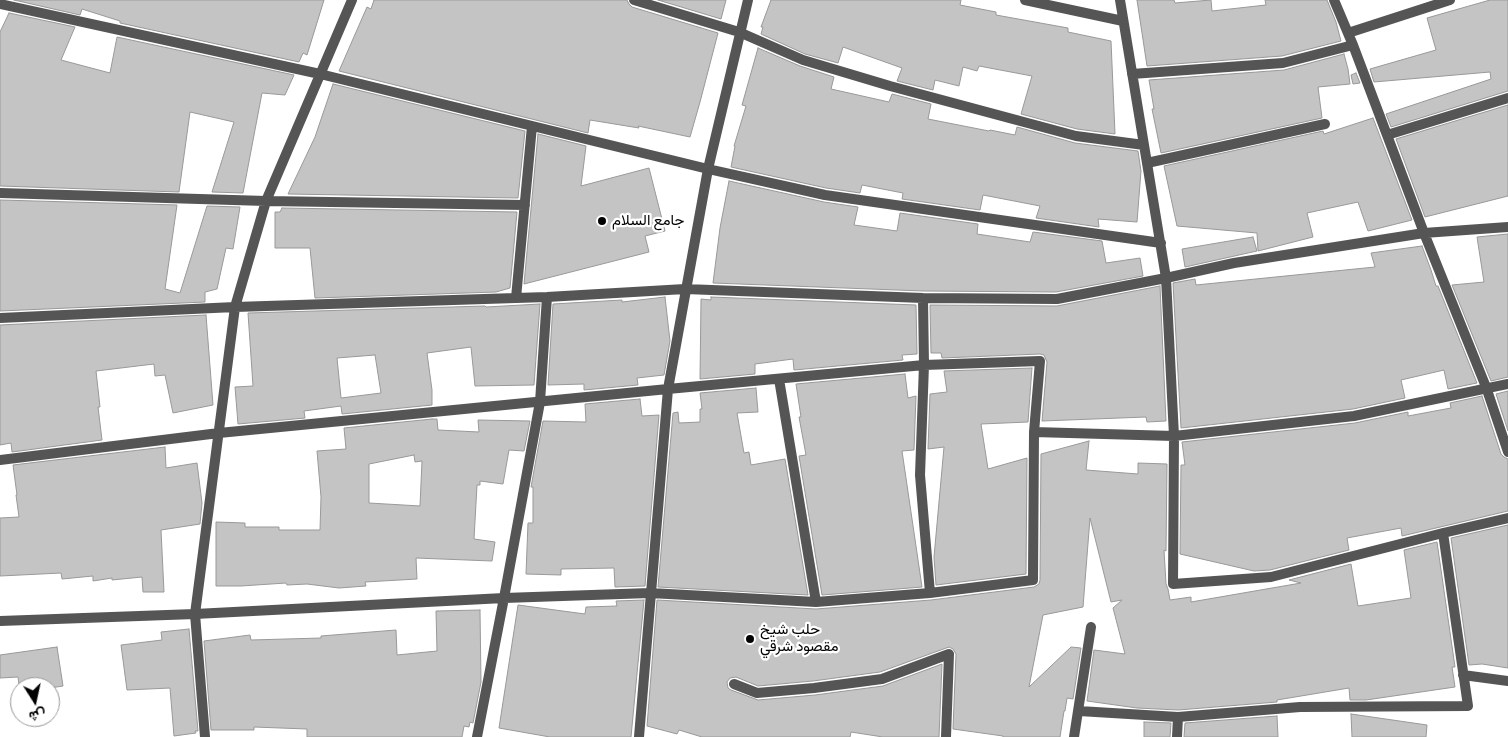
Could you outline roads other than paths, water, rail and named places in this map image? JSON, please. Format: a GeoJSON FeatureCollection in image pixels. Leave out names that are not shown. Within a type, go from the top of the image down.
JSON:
{"type":"FeatureCollection","features":[{"type":"Feature","properties":{"kind":"street"},"geometry":{"type":"LineString","coordinates":[[205,737],[195,614],[235,307],[266,202],[352,0]]}},
{"type":"Feature","properties":{"kind":"street"},"geometry":{"type":"LineString","coordinates":[[634,0],[739,32],[802,60],[890,86],[1076,136],[1144,145]]}},
{"type":"Feature","properties":{"kind":"street"},"geometry":{"type":"LineString","coordinates":[[639,737],[668,389],[708,168],[748,0]]}},
{"type":"Feature","properties":{"kind":"street"},"geometry":{"type":"LineString","coordinates":[[1025,0],[1123,21]]}},
{"type":"Feature","properties":{"kind":"street"},"geometry":{"type":"LineString","coordinates":[[1120,0],[1166,278],[1174,436],[1173,584],[1271,577],[1443,532],[1508,518]]}},
{"type":"Feature","properties":{"kind":"street"},"geometry":{"type":"LineString","coordinates":[[1334,0],[1486,387],[1508,452]]}},
{"type":"Feature","properties":{"kind":"street"},"geometry":{"type":"LineString","coordinates":[[1348,33],[1450,0]]}},
{"type":"Feature","properties":{"kind":"street"},"geometry":{"type":"LineString","coordinates":[[0,4],[320,74],[825,195],[1160,243]]}},
{"type":"Feature","properties":{"kind":"street"},"geometry":{"type":"LineString","coordinates":[[1132,74],[1283,63],[1353,45]]}},
{"type":"Feature","properties":{"kind":"street"},"geometry":{"type":"LineString","coordinates":[[1387,135],[1508,98]]}},
{"type":"Feature","properties":{"kind":"street"},"geometry":{"type":"LineString","coordinates":[[1147,163],[1325,124]]}},
{"type":"Feature","properties":{"kind":"street"},"geometry":{"type":"LineString","coordinates":[[516,298],[532,126]]}},
{"type":"Feature","properties":{"kind":"street"},"geometry":{"type":"LineString","coordinates":[[0,193],[266,202],[525,205]]}},
{"type":"Feature","properties":{"kind":"street"},"geometry":{"type":"LineString","coordinates":[[0,318],[235,307],[547,297],[685,289],[923,298],[1057,299],[1234,263],[1424,233],[1508,227]]}},
{"type":"Feature","properties":{"kind":"street"},"geometry":{"type":"LineString","coordinates":[[477,737],[540,402],[547,297]]}},
{"type":"Feature","properties":{"kind":"street"},"geometry":{"type":"LineString","coordinates":[[923,298],[924,365],[920,475],[930,593]]}},
{"type":"Feature","properties":{"kind":"street"},"geometry":{"type":"LineString","coordinates":[[0,460],[219,433],[668,389],[924,365],[1040,361],[1034,432],[1033,580],[930,593],[816,602],[650,593],[0,621]]}},
{"type":"Feature","properties":{"kind":"street"},"geometry":{"type":"LineString","coordinates":[[778,379],[816,602]]}},
{"type":"Feature","properties":{"kind":"street"},"geometry":{"type":"LineString","coordinates":[[1034,432],[1174,436],[1354,416],[1486,387],[1508,384]]}},
{"type":"Feature","properties":{"kind":"street"},"geometry":{"type":"LineString","coordinates":[[1078,711],[1178,717],[1300,707],[1468,706],[1443,532]]}},
{"type":"Feature","properties":{"kind":"street"},"geometry":{"type":"LineString","coordinates":[[1074,737],[1091,627]]}},
{"type":"Feature","properties":{"kind":"street"},"geometry":{"type":"LineString","coordinates":[[734,684],[756,693],[882,679],[949,654],[946,737]]}},
{"type":"Feature","properties":{"kind":"street"},"geometry":{"type":"LineString","coordinates":[[1463,675],[1508,681]]}},
{"type":"Feature","properties":{"kind":"street"},"geometry":{"type":"LineString","coordinates":[[1177,737],[1178,717]]}},
{"type":"Feature","properties":{"kind":"place","name":"جامع السلام"},"geometry":{"type":"Point","coordinates":[602,221]}},
{"type":"Feature","properties":{"kind":"place","name":"حلب شيخ مقصود شرقي"},"geometry":{"type":"Point","coordinates":[750,639]}}]}
